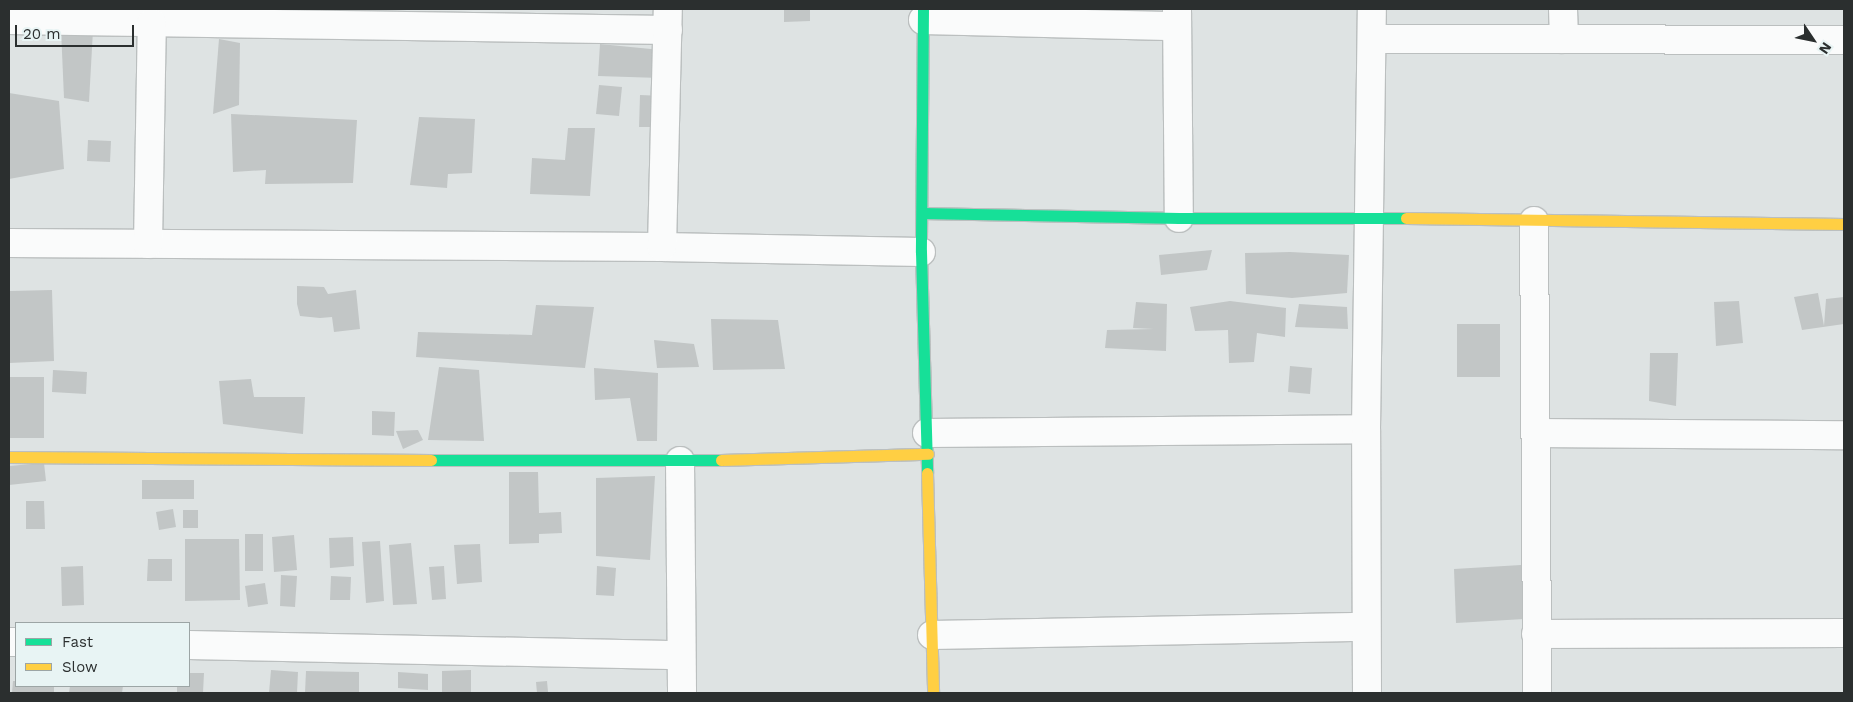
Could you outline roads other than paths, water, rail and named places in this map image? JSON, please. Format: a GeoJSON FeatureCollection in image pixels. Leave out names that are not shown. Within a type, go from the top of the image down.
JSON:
{"type":"FeatureCollection","features":[{"type":"Feature","properties":{"kind":"street"},"geometry":{"type":"LineString","coordinates":[[1367,693],[1366,429],[1372,9]]}},
{"type":"Feature","properties":{"kind":"street"},"geometry":{"type":"LineString","coordinates":[[1563,9],[1564,39]]}},
{"type":"Feature","properties":{"kind":"street"},"geometry":{"type":"LineString","coordinates":[[932,693],[921,252],[923,14],[1177,17],[1179,218]]}},
{"type":"Feature","properties":{"kind":"street"},"geometry":{"type":"LineString","coordinates":[[9,20],[152,23],[668,19],[662,247]]}},
{"type":"Feature","properties":{"kind":"street"},"geometry":{"type":"LineString","coordinates":[[148,244],[152,23]]}},
{"type":"Feature","properties":{"kind":"street"},"geometry":{"type":"LineString","coordinates":[[1372,39],[1844,40]]}},
{"type":"Feature","properties":{"kind":"street"},"geometry":{"type":"LineString","coordinates":[[922,213],[1179,218],[1370,218],[1844,224]]}},
{"type":"Feature","properties":{"kind":"street"},"geometry":{"type":"LineString","coordinates":[[1534,221],[1537,693]]}},
{"type":"Feature","properties":{"kind":"street"},"geometry":{"type":"LineString","coordinates":[[9,243],[662,247],[921,252]]}},
{"type":"Feature","properties":{"kind":"street"},"geometry":{"type":"LineString","coordinates":[[9,457],[680,461],[927,444],[1366,429]]}},
{"type":"Feature","properties":{"kind":"street"},"geometry":{"type":"LineString","coordinates":[[1536,433],[1844,435]]}},
{"type":"Feature","properties":{"kind":"street"},"geometry":{"type":"LineString","coordinates":[[680,461],[682,693]]}},
{"type":"Feature","properties":{"kind":"street"},"geometry":{"type":"LineString","coordinates":[[932,635],[1366,627]]}},
{"type":"Feature","properties":{"kind":"street"},"geometry":{"type":"LineString","coordinates":[[1536,634],[1844,633]]}},
{"type":"Feature","properties":{"kind":"street"},"geometry":{"type":"LineString","coordinates":[[190,646],[681,655]]}}]}
